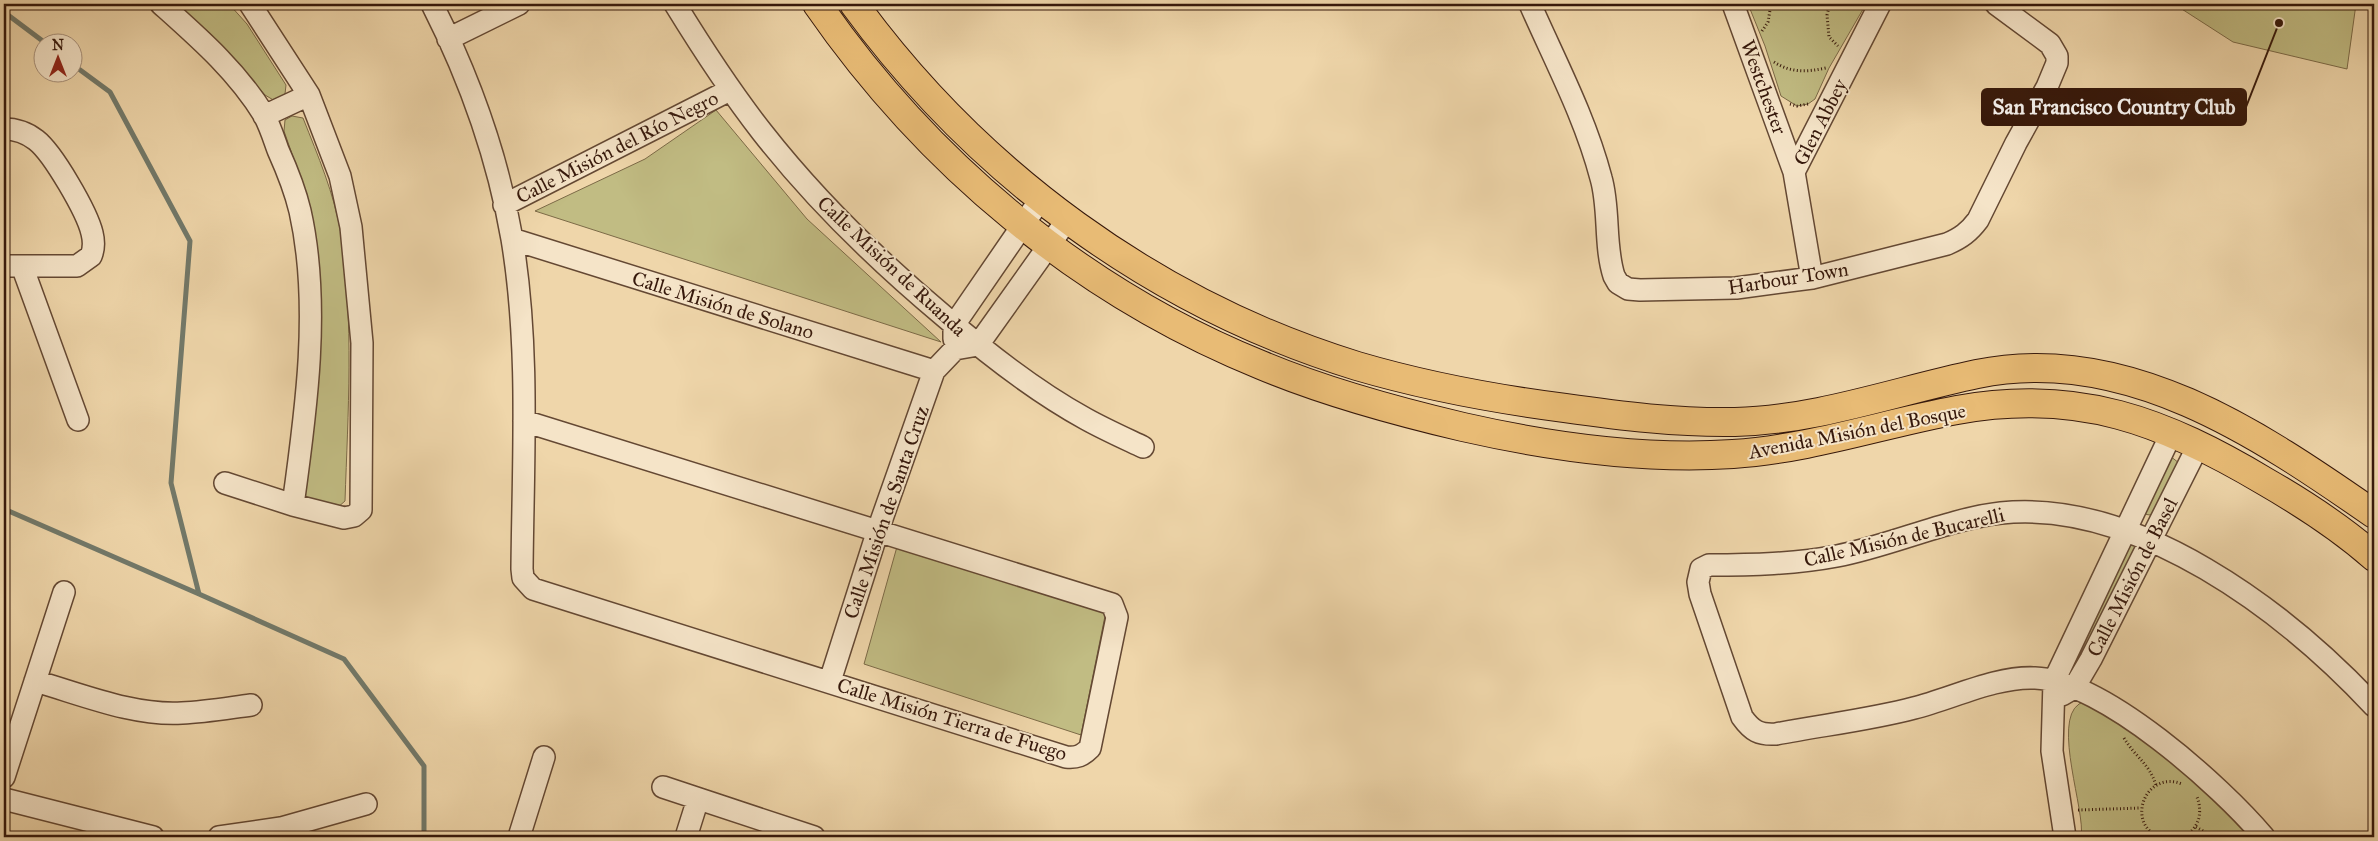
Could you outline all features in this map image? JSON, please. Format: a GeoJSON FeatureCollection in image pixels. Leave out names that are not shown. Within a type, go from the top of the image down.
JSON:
{"type":"FeatureCollection","features":[{"type":"Feature","properties":{"kind":"main road","name":"Avenida Misión del Bosque"},"geometry":{"type":"LineString","coordinates":[[817,4],[876,82],[910,121],[948,160],[1023,225],[1049,245],[1136,303],[1221,348],[1262,366],[1344,395],[1435,420],[1587,449],[1689,455],[1736,454],[1798,446],[1961,409],[2009,404],[2048,404],[2095,409],[2137,419],[2200,444],[2297,500],[2374,557]]}},
{"type":"Feature","properties":{"kind":"main road","name":"Avenida Misión del Bosque"},"geometry":{"type":"LineString","coordinates":[[854,4],[880,39],[933,101],[988,155],[1040,200],[1067,220],[1131,263],[1176,289],[1256,328],[1354,365],[1404,379],[1503,400],[1652,419],[1740,422],[1814,414],[1982,373],[2050,369],[2085,372],[2142,384],[2210,413],[2276,448],[2374,514]]}},
{"type":"Feature","properties":{"kind":"main road"},"geometry":{"type":"LineString","coordinates":[[1435,420],[1503,400]]}},
{"type":"Feature","properties":{"kind":"street"},"geometry":{"type":"LineString","coordinates":[[162,4],[215,52],[243,85],[264,116],[292,181],[300,211],[307,253],[309,348],[304,430],[293,506]]}},
{"type":"Feature","properties":{"kind":"street"},"geometry":{"type":"LineString","coordinates":[[225,483],[293,506],[344,518],[354,516],[361,510],[362,343],[351,228],[340,176],[309,95],[250,4]]}},
{"type":"Feature","properties":{"kind":"street","name":"Calle Misión Tierra de Fuego"},"geometry":{"type":"LineString","coordinates":[[432,4],[459,61],[486,136],[512,239],[520,312],[524,421],[522,569],[526,584],[533,590],[830,681],[1066,757],[1075,758],[1083,755],[1090,748],[1117,617],[1112,604],[524,421]]}},
{"type":"Feature","properties":{"kind":"street"},"geometry":{"type":"LineString","coordinates":[[448,39],[518,4]]}},
{"type":"Feature","properties":{"kind":"street","name":"Calle Misión de Ruanda"},"geometry":{"type":"LineString","coordinates":[[675,4],[730,90],[762,132],[818,198],[894,274],[978,345],[1030,384],[1085,419],[1143,447]]}},
{"type":"Feature","properties":{"kind":"street","name":"Harbour Town"},"geometry":{"type":"LineString","coordinates":[[1530,4],[1567,85],[1595,154],[1606,207],[1612,268],[1618,283],[1628,289],[1683,291],[1736,288],[1812,278],[1947,244],[1960,238],[1978,220],[2016,143],[2047,87],[2057,63],[2057,56],[2050,44],[1996,4]]}},
{"type":"Feature","properties":{"kind":"street","name":"Westchester"},"geometry":{"type":"LineString","coordinates":[[1733,4],[1794,172]]}},
{"type":"Feature","properties":{"kind":"street","name":"Glen Abbey"},"geometry":{"type":"LineString","coordinates":[[1812,278],[1794,172],[1880,4]]}},
{"type":"Feature","properties":{"kind":"street","name":"Calle Misión del Río Negro"},"geometry":{"type":"LineString","coordinates":[[504,205],[730,90]]}},
{"type":"Feature","properties":{"kind":"street"},"geometry":{"type":"LineString","coordinates":[[264,116],[309,95]]}},
{"type":"Feature","properties":{"kind":"street"},"geometry":{"type":"LineString","coordinates":[[4,129],[28,134],[47,152],[85,215],[94,242],[91,256],[77,266],[13,266],[78,420]]}},
{"type":"Feature","properties":{"kind":"street"},"geometry":{"type":"LineString","coordinates":[[1040,200],[954,325],[955,349],[978,345],[1067,220]]}},
{"type":"Feature","properties":{"kind":"street","name":"Calle Misión de Solano"},"geometry":{"type":"LineString","coordinates":[[512,239],[934,370]]}},
{"type":"Feature","properties":{"kind":"street","name":"Calle Misión de Santa Cruz"},"geometry":{"type":"LineString","coordinates":[[830,681],[878,530],[934,370],[955,349]]}},
{"type":"Feature","properties":{"kind":"street","name":"Calle Misión de Basel"},"geometry":{"type":"LineString","coordinates":[[2065,837],[2074,810],[2052,751],[2054,690],[2124,531],[2172,432]]}},
{"type":"Feature","properties":{"kind":"street","name":"Calle Misión de Basel"},"geometry":{"type":"LineString","coordinates":[[2074,688],[2200,444]]}},
{"type":"Feature","properties":{"kind":"street","name":"Calle Misión de Bucarelli"},"geometry":{"type":"LineString","coordinates":[[2054,690],[2028,678],[2006,681],[1913,708],[1776,734],[1761,735],[1749,727],[1742,717],[1700,594],[1698,582],[1701,569],[1709,565],[1779,563],[1837,556],[2001,513],[2032,511],[2067,515],[2152,540],[2216,576],[2277,618],[2319,651],[2374,706]]}},
{"type":"Feature","properties":{"kind":"street"},"geometry":{"type":"LineString","coordinates":[[4,777],[64,592]]}},
{"type":"Feature","properties":{"kind":"street"},"geometry":{"type":"LineString","coordinates":[[34,681],[118,705],[160,712],[181,713],[251,705]]}},
{"type":"Feature","properties":{"kind":"street"},"geometry":{"type":"LineString","coordinates":[[2054,690],[2074,688],[2136,723],[2223,793],[2264,837]]}},
{"type":"Feature","properties":{"kind":"street"},"geometry":{"type":"LineString","coordinates":[[519,837],[544,757]]}},
{"type":"Feature","properties":{"kind":"street"},"geometry":{"type":"LineString","coordinates":[[663,787],[814,837]]}},
{"type":"Feature","properties":{"kind":"street"},"geometry":{"type":"LineString","coordinates":[[686,837],[698,798]]}},
{"type":"Feature","properties":{"kind":"street"},"geometry":{"type":"LineString","coordinates":[[4,799],[154,837]]}},
{"type":"Feature","properties":{"kind":"street"},"geometry":{"type":"LineString","coordinates":[[219,837],[281,828],[366,804]]}},
{"type":"Feature","properties":{"kind":"path"},"geometry":{"type":"LineString","coordinates":[[1757,26],[1760,34],[1768,22],[1771,4]]}},
{"type":"Feature","properties":{"kind":"path"},"geometry":{"type":"LineString","coordinates":[[1830,4],[1827,16],[1829,37],[1841,47]]}},
{"type":"Feature","properties":{"kind":"path"},"geometry":{"type":"LineString","coordinates":[[1837,54],[1845,40]]}},
{"type":"Feature","properties":{"kind":"path"},"geometry":{"type":"LineString","coordinates":[[1771,66],[1769,59],[1789,69],[1800,71],[1829,68],[1825,76]]}},
{"type":"Feature","properties":{"kind":"path"},"geometry":{"type":"LineString","coordinates":[[1785,101],[1797,106],[1808,104],[1814,100]]}},
{"type":"Feature","properties":{"kind":"path"},"geometry":{"type":"LineString","coordinates":[[2122,733],[2136,755],[2148,766],[2156,785]]}},
{"type":"Feature","properties":{"kind":"path"},"geometry":{"type":"LineString","coordinates":[[2158,837],[2146,827],[2141,808],[2148,790],[2166,781],[2176,781],[2185,785]]}},
{"type":"Feature","properties":{"kind":"path"},"geometry":{"type":"LineString","coordinates":[[2183,837],[2196,827],[2200,808],[2193,790]]}},
{"type":"Feature","properties":{"kind":"path"},"geometry":{"type":"LineString","coordinates":[[2074,810],[2141,808]]}},
{"type":"Feature","properties":{"kind":"path"},"geometry":{"type":"LineString","coordinates":[[2196,827],[2214,837]]}},
{"type":"Feature","properties":{"kind":"shaded area"},"geometry":{"type":"Polygon","coordinates":[[[174,4],[229,4],[247,24],[286,85],[285,94],[275,101],[265,95],[211,34],[174,4]]]}},
{"type":"Feature","properties":{"kind":"shaded area"},"geometry":{"type":"Polygon","coordinates":[[[1748,4],[1866,4],[1829,68],[1815,99],[1808,104],[1797,106],[1781,96],[1765,46],[1748,4]]]}},
{"type":"Feature","properties":{"kind":"shaded area"},"geometry":{"type":"Polygon","coordinates":[[[2174,4],[2356,4],[2347,69],[2233,42],[2174,4]]]}},
{"type":"Feature","properties":{"kind":"shaded area"},"geometry":{"type":"Polygon","coordinates":[[[716,110],[807,219],[941,342],[535,211],[645,159],[716,110]]]}},
{"type":"Feature","properties":{"kind":"shaded area"},"geometry":{"type":"Polygon","coordinates":[[[292,116],[303,118],[325,175],[338,219],[345,267],[348,300],[349,367],[345,501],[337,508],[307,498],[303,492],[319,290],[308,200],[284,131],[285,120],[292,116]]]}},
{"type":"Feature","properties":{"kind":"shaded area"},"geometry":{"type":"Polygon","coordinates":[[[2170,456],[2179,463],[2156,512],[2150,515],[2144,514],[2170,456]]]}},
{"type":"Feature","properties":{"kind":"shaded area"},"geometry":{"type":"Polygon","coordinates":[[[900,536],[1108,601],[1081,735],[864,664],[900,536]]]}},
{"type":"Feature","properties":{"kind":"shaded area"},"geometry":{"type":"Polygon","coordinates":[[[2130,544],[2138,544],[2078,665],[2074,659],[2130,544]]]}},
{"type":"Feature","properties":{"kind":"shaded area"},"geometry":{"type":"Polygon","coordinates":[[[2090,702],[2139,730],[2254,837],[2081,837],[2079,808],[2069,747],[2069,729],[2072,714],[2079,704],[2090,702]]]}},
{"type":"Feature","properties":{"kind":"waterway"},"geometry":{"type":"LineString","coordinates":[[4,12],[32,33]]}},
{"type":"Feature","properties":{"kind":"waterway"},"geometry":{"type":"LineString","coordinates":[[82,71],[110,92],[190,241],[171,483],[199,594],[344,659],[424,766],[424,837]]}},
{"type":"Feature","properties":{"kind":"waterway"},"geometry":{"type":"LineString","coordinates":[[4,509],[199,594]]}},
{"type":"Feature","properties":{"kind":"place","name":"San Francisco Country Club"},"geometry":{"type":"Point","coordinates":[2279,23]}}]}
